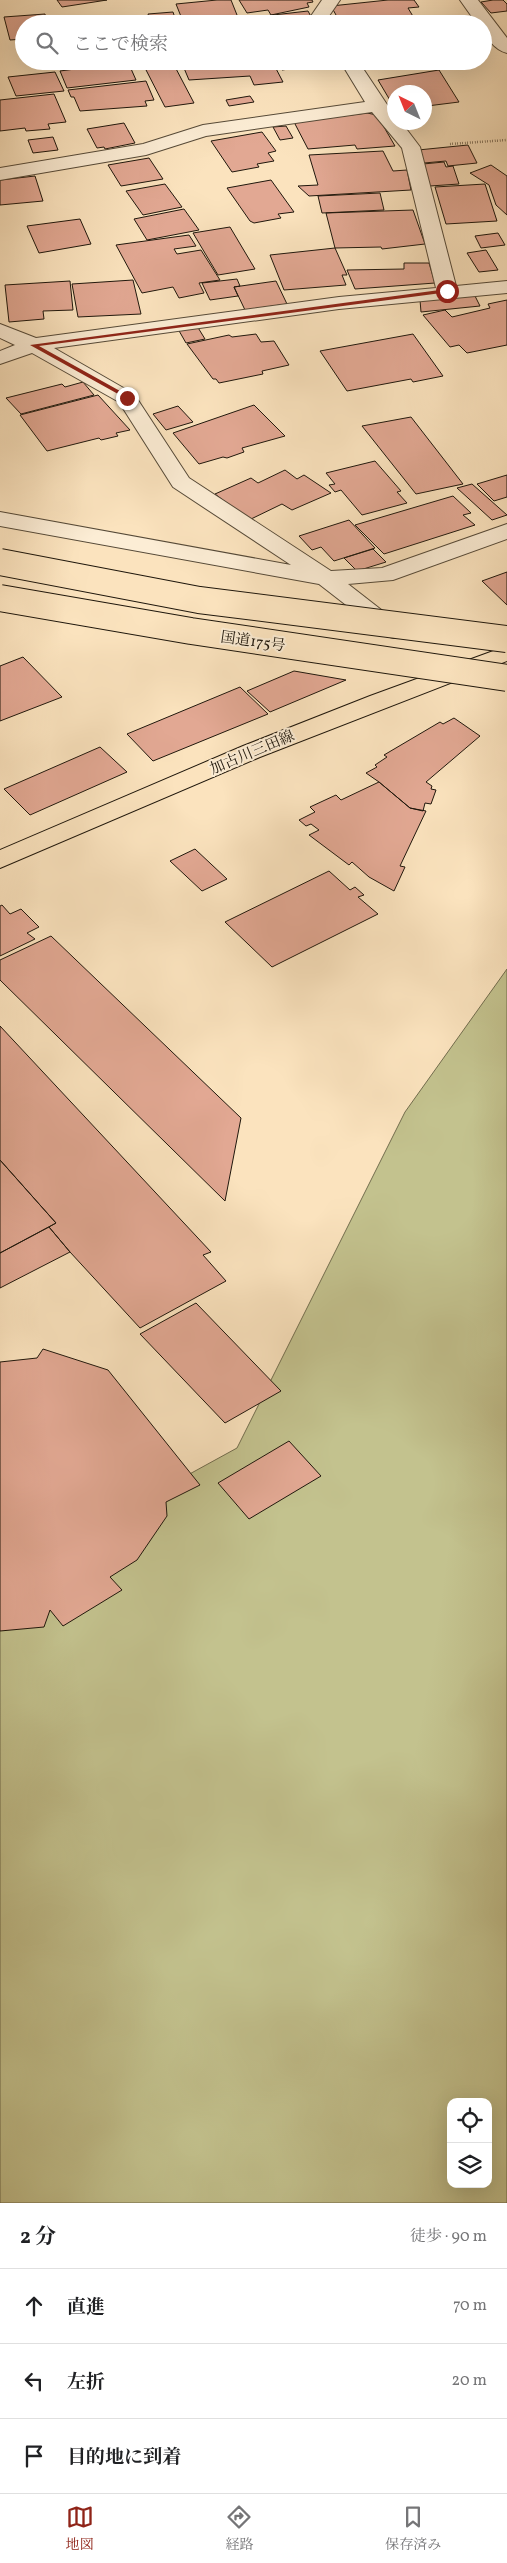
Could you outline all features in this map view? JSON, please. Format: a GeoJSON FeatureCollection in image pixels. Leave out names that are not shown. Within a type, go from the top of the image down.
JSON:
{"type":"FeatureCollection","features":[{"type":"Feature","properties":{"kind":"main road"},"geometry":{"type":"LineString","coordinates":[[0,562],[199,600],[507,639]]}},
{"type":"Feature","properties":{"kind":"main road","name":"国道175号"},"geometry":{"type":"LineString","coordinates":[[0,598],[191,632],[507,678]]}},
{"type":"Feature","properties":{"kind":"main road","name":"加古川三田線"},"geometry":{"type":"LineString","coordinates":[[0,860],[85,821],[384,698],[507,654]]}},
{"type":"Feature","properties":{"kind":"street"},"geometry":{"type":"LineString","coordinates":[[321,15],[331,0]]}},
{"type":"Feature","properties":{"kind":"street"},"geometry":{"type":"LineString","coordinates":[[469,0],[482,15]]}},
{"type":"Feature","properties":{"kind":"street"},"geometry":{"type":"LineString","coordinates":[[492,27],[503,40]]}},
{"type":"Feature","properties":{"kind":"street"},"geometry":{"type":"LineString","coordinates":[[355,70],[377,106],[411,147],[447,291]]}},
{"type":"Feature","properties":{"kind":"street"},"geometry":{"type":"LineString","coordinates":[[0,174],[146,149],[203,131],[377,106]]}},
{"type":"Feature","properties":{"kind":"street"},"geometry":{"type":"LineString","coordinates":[[0,358],[33,345],[447,291],[507,287]]}},
{"type":"Feature","properties":{"kind":"street"},"geometry":{"type":"LineString","coordinates":[[0,330],[33,345],[127,398],[181,482],[326,578],[401,637]]}},
{"type":"Feature","properties":{"kind":"street"},"geometry":{"type":"LineString","coordinates":[[0,519],[326,578],[385,575],[507,531]]}},
{"type":"Feature","properties":{"kind":"path"},"geometry":{"type":"LineString","coordinates":[[411,147],[507,140]]}},
{"type":"Feature","properties":{"kind":"shaded area"},"geometry":{"type":"Polygon","coordinates":[[[507,969],[507,2203],[0,2203],[0,1578],[237,1448],[405,1112],[507,969]]]}},
{"type":"Feature","properties":{"kind":"building"},"geometry":{"type":"Polygon","coordinates":[[[57,0],[107,0],[62,7],[57,0]]]}},
{"type":"Feature","properties":{"kind":"building"},"geometry":{"type":"Polygon","coordinates":[[[231,0],[237,15],[180,15],[176,4],[231,0]]]}},
{"type":"Feature","properties":{"kind":"building"},"geometry":{"type":"Polygon","coordinates":[[[239,0],[312,0],[313,2],[307,3],[309,7],[271,15],[268,10],[247,13],[239,0]]]}},
{"type":"Feature","properties":{"kind":"building"},"geometry":{"type":"Polygon","coordinates":[[[388,0],[414,0],[419,7],[408,8],[412,15],[336,15],[331,6],[388,0]]]}},
{"type":"Feature","properties":{"kind":"building"},"geometry":{"type":"Polygon","coordinates":[[[503,0],[507,4],[507,11],[491,13],[481,2],[503,0]]]}},
{"type":"Feature","properties":{"kind":"building"},"geometry":{"type":"Polygon","coordinates":[[[308,11],[310,15],[273,15],[308,11]]]}},
{"type":"Feature","properties":{"kind":"building"},"geometry":{"type":"Polygon","coordinates":[[[173,12],[174,15],[148,15],[173,12]]]}},
{"type":"Feature","properties":{"kind":"building"},"geometry":{"type":"Polygon","coordinates":[[[15,16],[15,40],[10,40],[4,17],[15,16]]]}},
{"type":"Feature","properties":{"kind":"building"},"geometry":{"type":"Polygon","coordinates":[[[132,70],[136,80],[67,88],[60,71],[132,70]]]}},
{"type":"Feature","properties":{"kind":"building"},"geometry":{"type":"Polygon","coordinates":[[[146,70],[177,70],[194,103],[165,107],[146,70]]]}},
{"type":"Feature","properties":{"kind":"building"},"geometry":{"type":"Polygon","coordinates":[[[185,70],[277,70],[283,82],[254,85],[250,76],[189,80],[185,70]]]}},
{"type":"Feature","properties":{"kind":"building"},"geometry":{"type":"Polygon","coordinates":[[[439,70],[459,102],[432,105],[432,85],[387,85],[387,95],[378,80],[439,70]]]}},
{"type":"Feature","properties":{"kind":"building"},"geometry":{"type":"Polygon","coordinates":[[[55,72],[64,91],[16,96],[8,77],[55,72]]]}},
{"type":"Feature","properties":{"kind":"building"},"geometry":{"type":"Polygon","coordinates":[[[146,81],[154,100],[145,101],[147,106],[80,111],[74,97],[71,97],[68,90],[146,81]]]}},
{"type":"Feature","properties":{"kind":"building"},"geometry":{"type":"Polygon","coordinates":[[[54,94],[66,122],[48,124],[50,129],[26,131],[25,128],[0,131],[0,100],[54,94]]]}},
{"type":"Feature","properties":{"kind":"building"},"geometry":{"type":"Polygon","coordinates":[[[250,96],[254,102],[229,106],[226,100],[250,96]]]}},
{"type":"Feature","properties":{"kind":"building"},"geometry":{"type":"Polygon","coordinates":[[[367,113],[377,115],[395,146],[357,149],[355,145],[308,149],[294,122],[367,113]]]}},
{"type":"Feature","properties":{"kind":"building"},"geometry":{"type":"Polygon","coordinates":[[[124,123],[135,143],[105,149],[104,147],[97,148],[87,129],[124,123]]]}},
{"type":"Feature","properties":{"kind":"building"},"geometry":{"type":"Polygon","coordinates":[[[286,126],[293,138],[280,140],[273,127],[286,126]]]}},
{"type":"Feature","properties":{"kind":"building"},"geometry":{"type":"Polygon","coordinates":[[[262,132],[276,151],[268,153],[274,161],[257,164],[259,167],[232,172],[211,141],[262,132]]]}},
{"type":"Feature","properties":{"kind":"building"},"geometry":{"type":"Polygon","coordinates":[[[53,137],[58,150],[33,153],[28,140],[53,137]]]}},
{"type":"Feature","properties":{"kind":"building"},"geometry":{"type":"Polygon","coordinates":[[[468,145],[477,163],[448,166],[446,161],[424,163],[418,150],[468,145]]]}},
{"type":"Feature","properties":{"kind":"building"},"geometry":{"type":"Polygon","coordinates":[[[383,151],[393,171],[407,170],[411,190],[309,196],[298,186],[318,185],[309,155],[383,151]]]}},
{"type":"Feature","properties":{"kind":"building"},"geometry":{"type":"Polygon","coordinates":[[[149,158],[163,179],[121,186],[108,165],[149,158]]]}},
{"type":"Feature","properties":{"kind":"building"},"geometry":{"type":"Polygon","coordinates":[[[444,162],[446,167],[453,166],[459,184],[430,186],[423,164],[444,162]]]}},
{"type":"Feature","properties":{"kind":"building"},"geometry":{"type":"Polygon","coordinates":[[[491,165],[507,176],[507,215],[496,205],[489,185],[470,173],[491,165]]]}},
{"type":"Feature","properties":{"kind":"building"},"geometry":{"type":"Polygon","coordinates":[[[35,176],[43,201],[0,205],[0,180],[35,176]]]}},
{"type":"Feature","properties":{"kind":"building"},"geometry":{"type":"Polygon","coordinates":[[[271,180],[294,212],[278,214],[281,218],[254,223],[250,221],[227,188],[271,180]]]}},
{"type":"Feature","properties":{"kind":"building"},"geometry":{"type":"Polygon","coordinates":[[[165,184],[182,207],[143,215],[126,191],[165,184]]]}},
{"type":"Feature","properties":{"kind":"building"},"geometry":{"type":"Polygon","coordinates":[[[485,184],[497,221],[446,224],[435,187],[485,184]]]}},
{"type":"Feature","properties":{"kind":"building"},"geometry":{"type":"Polygon","coordinates":[[[380,193],[384,210],[322,213],[318,196],[380,193]]]}},
{"type":"Feature","properties":{"kind":"building"},"geometry":{"type":"Polygon","coordinates":[[[184,209],[199,230],[147,240],[134,219],[184,209]]]}},
{"type":"Feature","properties":{"kind":"building"},"geometry":{"type":"Polygon","coordinates":[[[413,210],[425,244],[382,249],[381,247],[335,248],[326,213],[413,210]]]}},
{"type":"Feature","properties":{"kind":"building"},"geometry":{"type":"Polygon","coordinates":[[[80,219],[91,244],[39,253],[27,226],[80,219]]]}},
{"type":"Feature","properties":{"kind":"building"},"geometry":{"type":"Polygon","coordinates":[[[230,227],[255,269],[218,275],[193,233],[230,227]]]}},
{"type":"Feature","properties":{"kind":"building"},"geometry":{"type":"Polygon","coordinates":[[[498,233],[505,245],[481,248],[475,236],[498,233]]]}},
{"type":"Feature","properties":{"kind":"building"},"geometry":{"type":"Polygon","coordinates":[[[189,235],[196,246],[174,249],[177,254],[201,250],[220,280],[199,283],[204,293],[179,298],[173,287],[142,293],[116,245],[189,235]]]}},
{"type":"Feature","properties":{"kind":"building"},"geometry":{"type":"Polygon","coordinates":[[[335,248],[347,275],[342,275],[346,285],[284,290],[270,255],[335,248]]]}},
{"type":"Feature","properties":{"kind":"building"},"geometry":{"type":"Polygon","coordinates":[[[486,250],[498,270],[479,272],[467,253],[486,250]]]}},
{"type":"Feature","properties":{"kind":"building"},"geometry":{"type":"Polygon","coordinates":[[[404,263],[429,263],[435,283],[355,289],[347,270],[404,269],[404,263]]]}},
{"type":"Feature","properties":{"kind":"building"},"geometry":{"type":"Polygon","coordinates":[[[237,279],[240,286],[234,287],[238,296],[210,300],[202,283],[237,279]]]}},
{"type":"Feature","properties":{"kind":"building"},"geometry":{"type":"Polygon","coordinates":[[[133,280],[141,314],[78,317],[72,284],[133,280]]]}},
{"type":"Feature","properties":{"kind":"building"},"geometry":{"type":"Polygon","coordinates":[[[70,281],[73,310],[43,311],[44,319],[9,322],[5,285],[70,281]]]}},
{"type":"Feature","properties":{"kind":"building"},"geometry":{"type":"Polygon","coordinates":[[[276,281],[287,304],[245,310],[234,287],[276,281]]]}},
{"type":"Feature","properties":{"kind":"building"},"geometry":{"type":"Polygon","coordinates":[[[474,294],[480,306],[421,312],[420,300],[474,294]]]}},
{"type":"Feature","properties":{"kind":"building"},"geometry":{"type":"Polygon","coordinates":[[[507,300],[507,345],[467,353],[459,345],[450,347],[423,315],[445,310],[452,317],[490,308],[488,304],[507,300]]]}},
{"type":"Feature","properties":{"kind":"building"},"geometry":{"type":"Polygon","coordinates":[[[197,326],[205,339],[186,343],[178,329],[197,326]]]}},
{"type":"Feature","properties":{"kind":"building"},"geometry":{"type":"Polygon","coordinates":[[[256,334],[261,342],[274,341],[289,365],[262,371],[263,374],[219,383],[216,379],[213,379],[187,344],[229,335],[232,337],[256,334]]]}},
{"type":"Feature","properties":{"kind":"building"},"geometry":{"type":"Polygon","coordinates":[[[413,334],[443,376],[413,382],[411,379],[347,391],[320,351],[413,334]]]}},
{"type":"Feature","properties":{"kind":"building"},"geometry":{"type":"Polygon","coordinates":[[[83,382],[94,395],[21,414],[6,398],[62,384],[65,387],[83,382]]]}},
{"type":"Feature","properties":{"kind":"building"},"geometry":{"type":"Polygon","coordinates":[[[98,395],[130,430],[116,433],[118,436],[101,440],[99,438],[47,451],[20,415],[98,395]]]}},
{"type":"Feature","properties":{"kind":"building"},"geometry":{"type":"Polygon","coordinates":[[[254,405],[285,436],[242,448],[244,452],[227,458],[223,457],[199,464],[173,433],[254,405]]]}},
{"type":"Feature","properties":{"kind":"building"},"geometry":{"type":"Polygon","coordinates":[[[178,406],[193,422],[166,430],[153,414],[178,406]]]}},
{"type":"Feature","properties":{"kind":"building"},"geometry":{"type":"Polygon","coordinates":[[[411,417],[463,484],[416,494],[362,426],[411,417]]]}},
{"type":"Feature","properties":{"kind":"building"},"geometry":{"type":"Polygon","coordinates":[[[375,461],[401,491],[397,492],[407,503],[362,515],[341,490],[335,492],[329,485],[335,484],[326,473],[375,461]]]}},
{"type":"Feature","properties":{"kind":"building"},"geometry":{"type":"Polygon","coordinates":[[[285,470],[297,479],[304,475],[331,493],[292,510],[282,504],[249,520],[215,494],[251,478],[258,483],[285,470]]]}},
{"type":"Feature","properties":{"kind":"building"},"geometry":{"type":"Polygon","coordinates":[[[507,475],[507,497],[494,501],[477,484],[507,475]]]}},
{"type":"Feature","properties":{"kind":"building"},"geometry":{"type":"Polygon","coordinates":[[[472,484],[507,515],[492,520],[457,488],[472,484]]]}},
{"type":"Feature","properties":{"kind":"building"},"geometry":{"type":"Polygon","coordinates":[[[453,496],[471,513],[463,515],[475,525],[384,554],[355,525],[453,496]]]}},
{"type":"Feature","properties":{"kind":"building"},"geometry":{"type":"Polygon","coordinates":[[[349,520],[375,548],[334,561],[321,547],[312,550],[299,536],[349,520]]]}},
{"type":"Feature","properties":{"kind":"building"},"geometry":{"type":"Polygon","coordinates":[[[373,549],[386,562],[357,571],[344,558],[373,549]]]}},
{"type":"Feature","properties":{"kind":"building"},"geometry":{"type":"Polygon","coordinates":[[[507,572],[507,605],[482,581],[507,572]]]}},
{"type":"Feature","properties":{"kind":"building"},"geometry":{"type":"Polygon","coordinates":[[[23,657],[62,697],[0,721],[0,666],[23,657]]]}},
{"type":"Feature","properties":{"kind":"building"},"geometry":{"type":"Polygon","coordinates":[[[294,671],[346,680],[270,712],[247,691],[294,671]]]}},
{"type":"Feature","properties":{"kind":"building"},"geometry":{"type":"Polygon","coordinates":[[[240,687],[268,714],[153,761],[127,734],[240,687]]]}},
{"type":"Feature","properties":{"kind":"building"},"geometry":{"type":"Polygon","coordinates":[[[454,718],[480,736],[426,782],[432,786],[431,789],[436,790],[431,804],[425,803],[423,811],[410,808],[366,773],[377,767],[375,765],[387,757],[384,755],[440,722],[443,724],[454,718]]]}},
{"type":"Feature","properties":{"kind":"building"},"geometry":{"type":"Polygon","coordinates":[[[100,747],[127,772],[30,815],[4,789],[100,747]]]}},
{"type":"Feature","properties":{"kind":"building"},"geometry":{"type":"Polygon","coordinates":[[[379,782],[410,808],[426,811],[400,866],[405,867],[394,891],[369,877],[352,862],[349,865],[309,835],[319,830],[311,824],[306,826],[299,820],[315,812],[310,807],[336,795],[341,800],[379,782]]]}},
{"type":"Feature","properties":{"kind":"building"},"geometry":{"type":"Polygon","coordinates":[[[195,849],[227,879],[202,891],[170,861],[195,849]]]}},
{"type":"Feature","properties":{"kind":"building"},"geometry":{"type":"Polygon","coordinates":[[[329,871],[350,890],[355,887],[364,895],[358,897],[378,914],[272,967],[225,922],[329,871]]]}},
{"type":"Feature","properties":{"kind":"building"},"geometry":{"type":"Polygon","coordinates":[[[2,905],[10,914],[21,909],[39,927],[27,933],[35,939],[0,956],[0,906],[2,905]]]}},
{"type":"Feature","properties":{"kind":"building"},"geometry":{"type":"Polygon","coordinates":[[[51,936],[241,1118],[225,1201],[0,980],[0,960],[51,936]]]}},
{"type":"Feature","properties":{"kind":"building"},"geometry":{"type":"Polygon","coordinates":[[[0,1026],[211,1252],[203,1255],[226,1281],[140,1328],[70,1252],[49,1227],[56,1223],[0,1160],[0,1026]]]}},
{"type":"Feature","properties":{"kind":"building"},"geometry":{"type":"Polygon","coordinates":[[[0,1160],[56,1223],[0,1253],[0,1160]]]}},
{"type":"Feature","properties":{"kind":"building"},"geometry":{"type":"Polygon","coordinates":[[[49,1227],[70,1252],[0,1288],[0,1253],[49,1227]]]}},
{"type":"Feature","properties":{"kind":"building"},"geometry":{"type":"Polygon","coordinates":[[[196,1303],[281,1391],[225,1423],[140,1334],[196,1303]]]}},
{"type":"Feature","properties":{"kind":"building"},"geometry":{"type":"Polygon","coordinates":[[[43,1349],[108,1370],[200,1485],[166,1502],[167,1516],[137,1560],[110,1577],[122,1590],[63,1626],[50,1610],[44,1627],[0,1631],[0,1362],[37,1358],[43,1349]]]}},
{"type":"Feature","properties":{"kind":"building"},"geometry":{"type":"Polygon","coordinates":[[[289,1441],[321,1476],[249,1519],[218,1483],[289,1441]]]}},
{"type":"Feature","properties":{"kind":"route"},"geometry":{"type":"LineString","coordinates":[[127,398],[33,345],[338,303],[447,291]]}}]}
